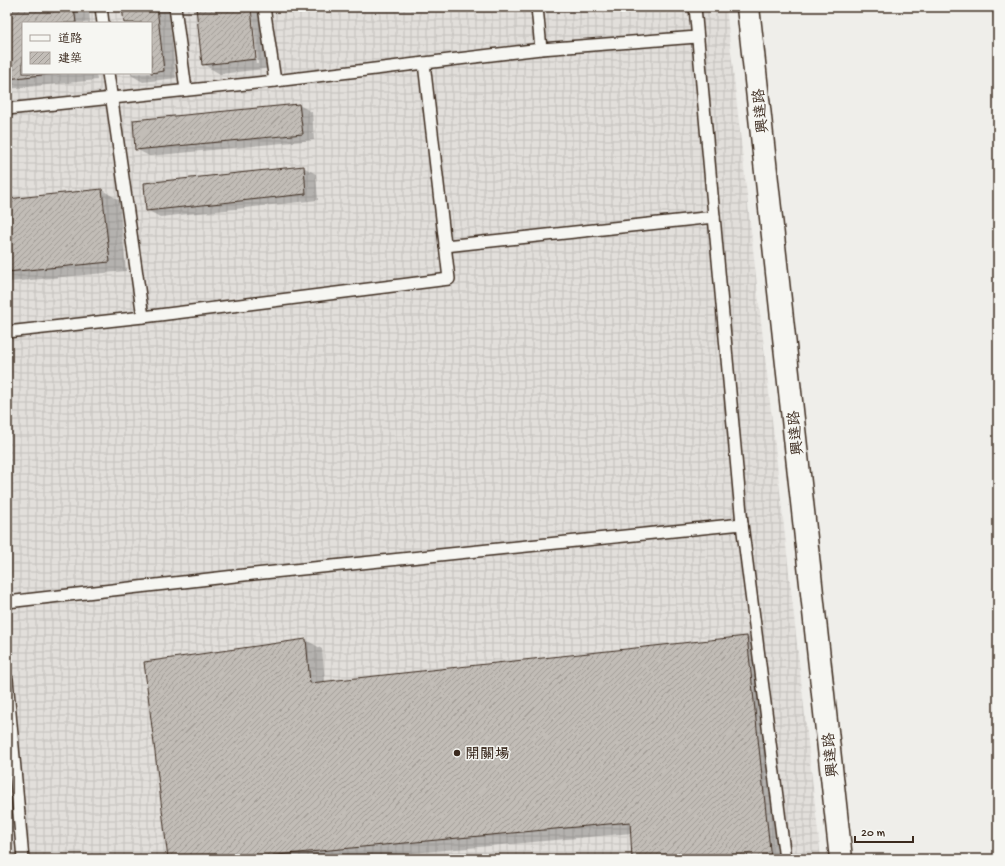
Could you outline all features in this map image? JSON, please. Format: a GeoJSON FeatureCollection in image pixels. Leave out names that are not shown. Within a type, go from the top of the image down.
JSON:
{"type":"FeatureCollection","features":[{"type":"Feature","properties":{"kind":"street","name":"興達路"},"geometry":{"type":"LineString","coordinates":[[748,7],[841,859]]}},
{"type":"Feature","properties":{"kind":"lane"},"geometry":{"type":"LineString","coordinates":[[101,7],[103,22]]}},
{"type":"Feature","properties":{"kind":"lane"},"geometry":{"type":"LineString","coordinates":[[175,7],[186,90]]}},
{"type":"Feature","properties":{"kind":"lane"},"geometry":{"type":"LineString","coordinates":[[264,7],[275,81]]}},
{"type":"Feature","properties":{"kind":"lane"},"geometry":{"type":"LineString","coordinates":[[537,7],[541,49]]}},
{"type":"Feature","properties":{"kind":"lane"},"geometry":{"type":"LineString","coordinates":[[694,7],[742,524],[785,859]]}},
{"type":"Feature","properties":{"kind":"lane"},"geometry":{"type":"LineString","coordinates":[[7,109],[275,81],[541,49],[697,37]]}},
{"type":"Feature","properties":{"kind":"lane"},"geometry":{"type":"LineString","coordinates":[[7,332],[449,280],[424,62]]}},
{"type":"Feature","properties":{"kind":"lane"},"geometry":{"type":"LineString","coordinates":[[108,74],[143,317]]}},
{"type":"Feature","properties":{"kind":"lane"},"geometry":{"type":"LineString","coordinates":[[445,246],[714,217]]}},
{"type":"Feature","properties":{"kind":"lane"},"geometry":{"type":"LineString","coordinates":[[7,602],[244,575],[742,524]]}},
{"type":"Feature","properties":{"kind":"lane"},"geometry":{"type":"LineString","coordinates":[[7,679],[23,859]]}},
{"type":"Feature","properties":{"kind":"shaded area"},"geometry":{"type":"Polygon","coordinates":[[[7,7],[726,7],[821,859],[7,859],[7,7]]]}},
{"type":"Feature","properties":{"kind":"water"},"geometry":{"type":"Polygon","coordinates":[[[993,7],[998,7],[998,82],[993,7]]]}},
{"type":"Feature","properties":{"kind":"building"},"geometry":{"type":"Polygon","coordinates":[[[7,7],[74,7],[76,22],[22,22],[22,74],[50,74],[7,79],[7,7]]]}},
{"type":"Feature","properties":{"kind":"building"},"geometry":{"type":"Polygon","coordinates":[[[122,7],[157,7],[164,71],[152,73],[152,22],[124,22],[122,7]]]}},
{"type":"Feature","properties":{"kind":"building"},"geometry":{"type":"Polygon","coordinates":[[[196,7],[251,7],[256,59],[202,65],[196,7]]]}},
{"type":"Feature","properties":{"kind":"building"},"geometry":{"type":"Polygon","coordinates":[[[299,104],[303,134],[135,150],[133,120],[299,104]]]}},
{"type":"Feature","properties":{"kind":"building"},"geometry":{"type":"Polygon","coordinates":[[[304,166],[306,194],[146,211],[144,183],[304,166]]]}},
{"type":"Feature","properties":{"kind":"building"},"geometry":{"type":"Polygon","coordinates":[[[102,189],[110,262],[7,272],[7,199],[102,189]]]}},
{"type":"Feature","properties":{"kind":"building","name":"開關場"},"geometry":{"type":"Polygon","coordinates":[[[747,636],[771,859],[632,859],[630,822],[234,859],[168,859],[144,662],[306,639],[310,683],[747,636]]]}},
{"type":"Feature","properties":{"kind":"place","name":"開關場"},"geometry":{"type":"Point","coordinates":[457,753]}}]}
